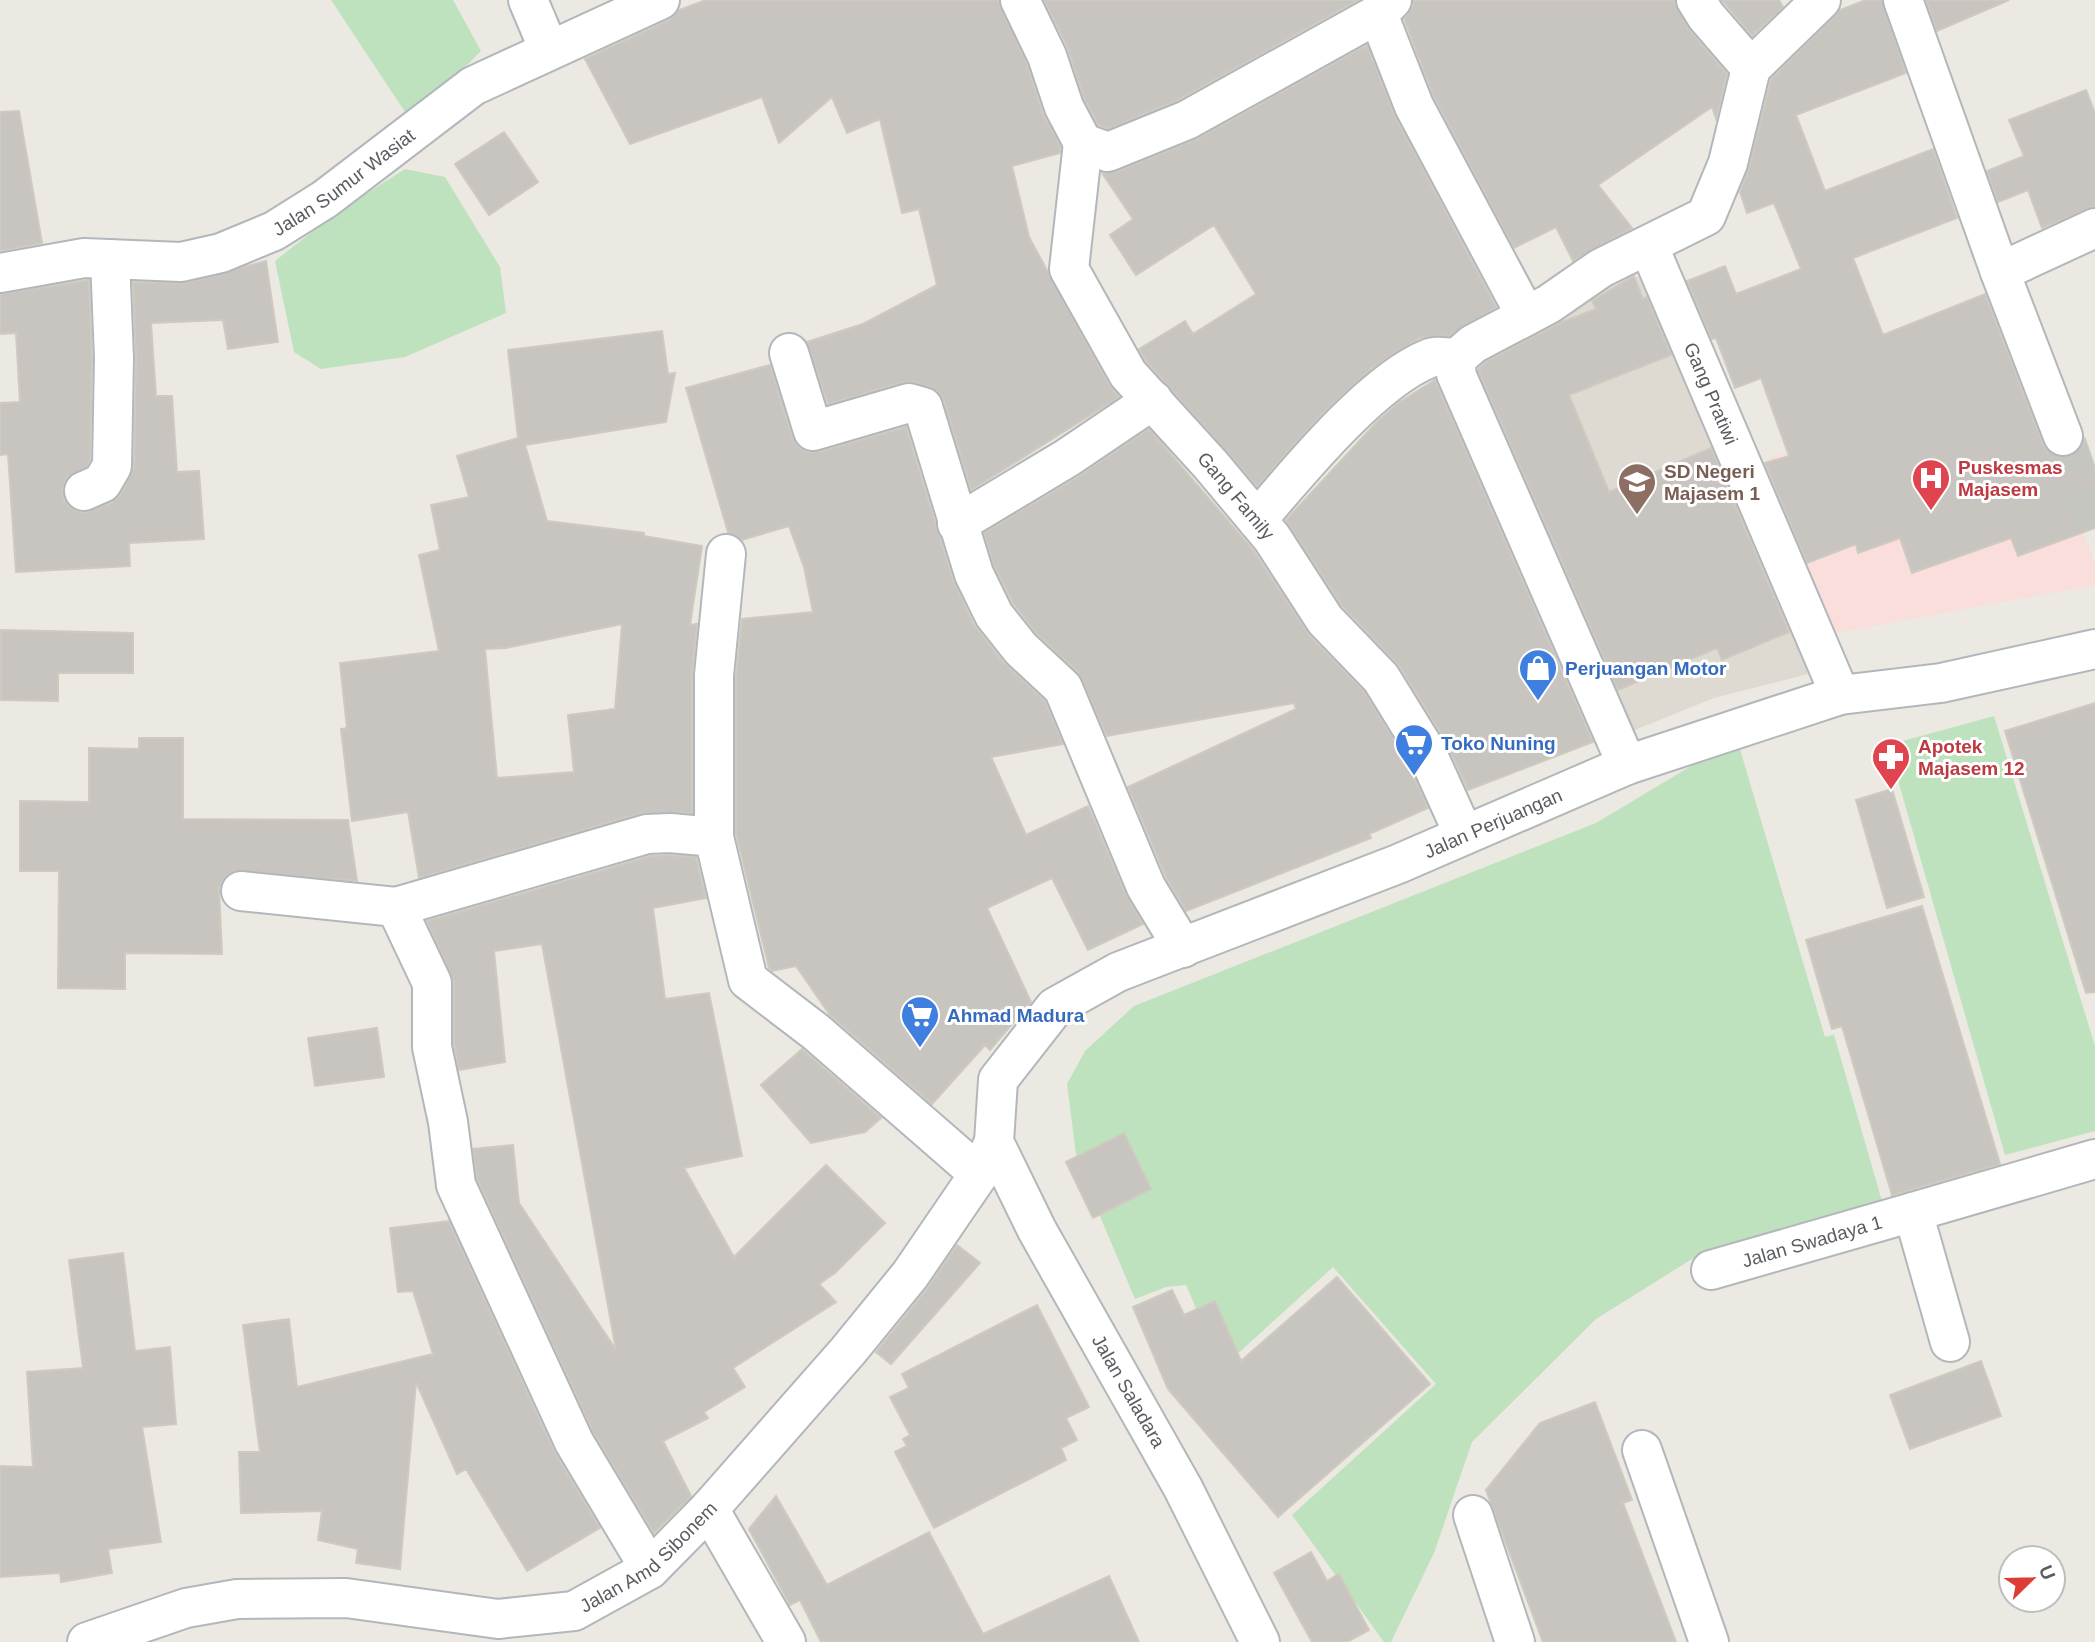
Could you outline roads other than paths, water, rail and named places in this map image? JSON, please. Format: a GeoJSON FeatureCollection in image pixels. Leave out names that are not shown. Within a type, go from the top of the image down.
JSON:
{"type":"FeatureCollection","features":[{"type":"Feature","properties":{"kind":"street"},"geometry":{"type":"LineString","coordinates":[[528,0],[549,50]]}},
{"type":"Feature","properties":{"kind":"street","name":"Jalan Sumur Wasiat"},"geometry":{"type":"LineString","coordinates":[[0,273],[84,258],[181,261],[221,253],[274,231],[326,199],[473,86],[660,0]]}},
{"type":"Feature","properties":{"kind":"street"},"geometry":{"type":"LineString","coordinates":[[1020,0],[1083,143],[1108,152],[1145,139],[1288,66],[1385,7],[1414,106],[1526,316]]}},
{"type":"Feature","properties":{"kind":"street"},"geometry":{"type":"LineString","coordinates":[[1696,0],[1706,16],[1751,68]]}},
{"type":"Feature","properties":{"kind":"street"},"geometry":{"type":"LineString","coordinates":[[1257,520],[1315,452],[1402,373],[1432,357],[1457,358],[1473,344],[1526,316],[1601,268],[1649,247],[1706,216],[1728,163],[1751,68],[1821,0]]}},
{"type":"Feature","properties":{"kind":"street"},"geometry":{"type":"LineString","coordinates":[[1903,0],[2000,272],[2063,436]]}},
{"type":"Feature","properties":{"kind":"street","name":"Gang Family"},"geometry":{"type":"LineString","coordinates":[[1083,143],[1069,269],[1128,374],[1257,520],[1325,620],[1381,678],[1426,751],[1464,835]]}},
{"type":"Feature","properties":{"kind":"street"},"geometry":{"type":"LineString","coordinates":[[2000,272],[2095,228]]}},
{"type":"Feature","properties":{"kind":"street","name":"Gang Pratiwi"},"geometry":{"type":"LineString","coordinates":[[1649,247],[1840,695]]}},
{"type":"Feature","properties":{"kind":"street"},"geometry":{"type":"LineString","coordinates":[[84,491],[102,483],[112,466],[114,358],[110,259]]}},
{"type":"Feature","properties":{"kind":"street"},"geometry":{"type":"LineString","coordinates":[[789,352],[813,431],[909,403],[923,407],[974,574],[994,615],[1021,649],[1063,688],[1146,887],[1183,948]]}},
{"type":"Feature","properties":{"kind":"street"},"geometry":{"type":"LineString","coordinates":[[1457,358],[1456,374],[1627,765]]}},
{"type":"Feature","properties":{"kind":"street"},"geometry":{"type":"LineString","coordinates":[[957,524],[1067,458],[1153,400]]}},
{"type":"Feature","properties":{"kind":"street"},"geometry":{"type":"LineString","coordinates":[[726,554],[714,675],[714,837],[748,980],[987,1158]]}},
{"type":"Feature","properties":{"kind":"street","name":"Jalan Perjuangan"},"geometry":{"type":"LineString","coordinates":[[987,1158],[998,1080],[1055,1007],[1118,972],[1464,835],[1627,765],[1840,695],[1941,683],[2095,649]]}},
{"type":"Feature","properties":{"kind":"street"},"geometry":{"type":"LineString","coordinates":[[240,891],[396,907],[647,835],[670,833],[714,837]]}},
{"type":"Feature","properties":{"kind":"street"},"geometry":{"type":"LineString","coordinates":[[396,907],[432,983],[432,1047],[448,1122],[456,1185],[568,1431],[650,1569]]}},
{"type":"Feature","properties":{"kind":"street","name":"Jalan Amd Sibonem"},"geometry":{"type":"LineString","coordinates":[[87,1642],[186,1608],[237,1599],[346,1598],[498,1619],[574,1611],[650,1569],[714,1518],[910,1275],[987,1158]]}},
{"type":"Feature","properties":{"kind":"street","name":"Jalan Saladara"},"geometry":{"type":"LineString","coordinates":[[987,1158],[1037,1230],[1183,1488],[1260,1642]]}},
{"type":"Feature","properties":{"kind":"street","name":"Jalan Swadaya 1"},"geometry":{"type":"LineString","coordinates":[[1711,1270],[2095,1159]]}},
{"type":"Feature","properties":{"kind":"street"},"geometry":{"type":"LineString","coordinates":[[1913,1212],[1950,1342]]}},
{"type":"Feature","properties":{"kind":"street"},"geometry":{"type":"LineString","coordinates":[[1642,1450],[1709,1642]]}},
{"type":"Feature","properties":{"kind":"street"},"geometry":{"type":"LineString","coordinates":[[1472,1515],[1515,1642]]}},
{"type":"Feature","properties":{"kind":"street"},"geometry":{"type":"LineString","coordinates":[[714,1518],[786,1642]]}},
{"type":"Feature","properties":{"kind":"tunnel"},"geometry":{"type":"LineString","coordinates":[[2063,436],[2095,521]]}},
{"type":"Feature","properties":{"kind":"place","name":"Puskesmas Majasem"},"geometry":{"type":"Point","coordinates":[1931,512]}},
{"type":"Feature","properties":{"kind":"place","name":"SD Negeri Majasem 1"},"geometry":{"type":"Point","coordinates":[1637,516]}},
{"type":"Feature","properties":{"kind":"place","name":"Perjuangan Motor"},"geometry":{"type":"Point","coordinates":[1538,702]}},
{"type":"Feature","properties":{"kind":"place","name":"Toko Nuning"},"geometry":{"type":"Point","coordinates":[1414,777]}},
{"type":"Feature","properties":{"kind":"place","name":"Apotek Majasem 12"},"geometry":{"type":"Point","coordinates":[1891,791]}},
{"type":"Feature","properties":{"kind":"place","name":"Ahmad Madura"},"geometry":{"type":"Point","coordinates":[920,1049]}}]}
